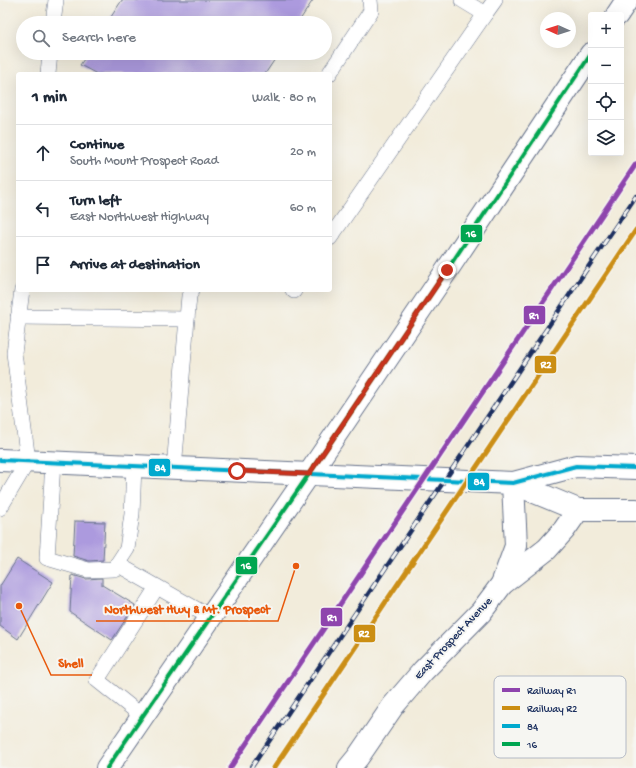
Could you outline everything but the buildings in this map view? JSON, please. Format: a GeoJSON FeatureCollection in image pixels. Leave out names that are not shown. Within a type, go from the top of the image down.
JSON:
{"type":"FeatureCollection","features":[{"type":"Feature","properties":{"kind":"main road"},"geometry":{"type":"LineString","coordinates":[[619,12],[627,0]]}},
{"type":"Feature","properties":{"kind":"main road"},"geometry":{"type":"LineString","coordinates":[[107,768],[309,474],[588,58]]}},
{"type":"Feature","properties":{"kind":"main road"},"geometry":{"type":"LineString","coordinates":[[0,460],[513,483],[576,466],[636,468]]}},
{"type":"Feature","properties":{"kind":"main road"},"geometry":{"type":"LineString","coordinates":[[513,483],[578,510],[636,510]]}},
{"type":"Feature","properties":{"kind":"main road","name":"East Prospect Avenue"},"geometry":{"type":"LineString","coordinates":[[353,764],[393,706],[423,672],[481,612],[502,584],[516,546],[513,483]]}},
{"type":"Feature","properties":{"kind":"main road"},"geometry":{"type":"LineString","coordinates":[[502,584],[547,549],[564,530],[578,510]]}},
{"type":"Feature","properties":{"kind":"lane"},"geometry":{"type":"LineString","coordinates":[[55,16],[56,0]]}},
{"type":"Feature","properties":{"kind":"lane"},"geometry":{"type":"LineString","coordinates":[[462,0],[485,14]]}},
{"type":"Feature","properties":{"kind":"lane"},"geometry":{"type":"LineString","coordinates":[[332,235],[495,0]]}},
{"type":"Feature","properties":{"kind":"lane"},"geometry":{"type":"LineString","coordinates":[[330,72],[373,4]]}},
{"type":"Feature","properties":{"kind":"lane"},"geometry":{"type":"LineString","coordinates":[[48,72],[49,60]]}},
{"type":"Feature","properties":{"kind":"lane"},"geometry":{"type":"LineString","coordinates":[[0,508],[28,462],[14,353],[22,292]]}},
{"type":"Feature","properties":{"kind":"lane"},"geometry":{"type":"LineString","coordinates":[[174,468],[189,296],[191,292]]}},
{"type":"Feature","properties":{"kind":"lane"},"geometry":{"type":"LineString","coordinates":[[18,317],[187,319]]}},
{"type":"Feature","properties":{"kind":"lane"},"geometry":{"type":"LineString","coordinates":[[53,463],[47,558],[88,570],[114,569],[127,549],[132,514],[134,466]]}},
{"type":"Feature","properties":{"kind":"lane"},"geometry":{"type":"LineString","coordinates":[[117,564],[210,617]]}},
{"type":"Feature","properties":{"kind":"lane"},"geometry":{"type":"LineString","coordinates":[[142,716],[97,680],[157,587]]}},
{"type":"Feature","properties":{"kind":"railway"},"geometry":{"type":"LineString","coordinates":[[251,768],[636,196]]}},
{"type":"Feature","properties":{"kind":"rail line","name":"R1"},"geometry":{"type":"LineString","coordinates":[[230,768],[636,164]]}},
{"type":"Feature","properties":{"kind":"rail line","name":"R2"},"geometry":{"type":"LineString","coordinates":[[274,768],[636,230]]}},
{"type":"Feature","properties":{"kind":"transit line","name":"16"},"geometry":{"type":"LineString","coordinates":[[107,768],[309,474],[588,58]]}},
{"type":"Feature","properties":{"kind":"transit line","name":"84"},"geometry":{"type":"LineString","coordinates":[[0,460],[513,483],[576,466],[636,468]]}},
{"type":"Feature","properties":{"kind":"place","name":"Northwest Hwy & Mt. Prospect"},"geometry":{"type":"Point","coordinates":[296,566]}},
{"type":"Feature","properties":{"kind":"place","name":"Shell"},"geometry":{"type":"Point","coordinates":[19,606]}},
{"type":"Feature","properties":{"kind":"route"},"geometry":{"type":"LineString","coordinates":[[237,471],[309,474],[447,270]]}}]}
